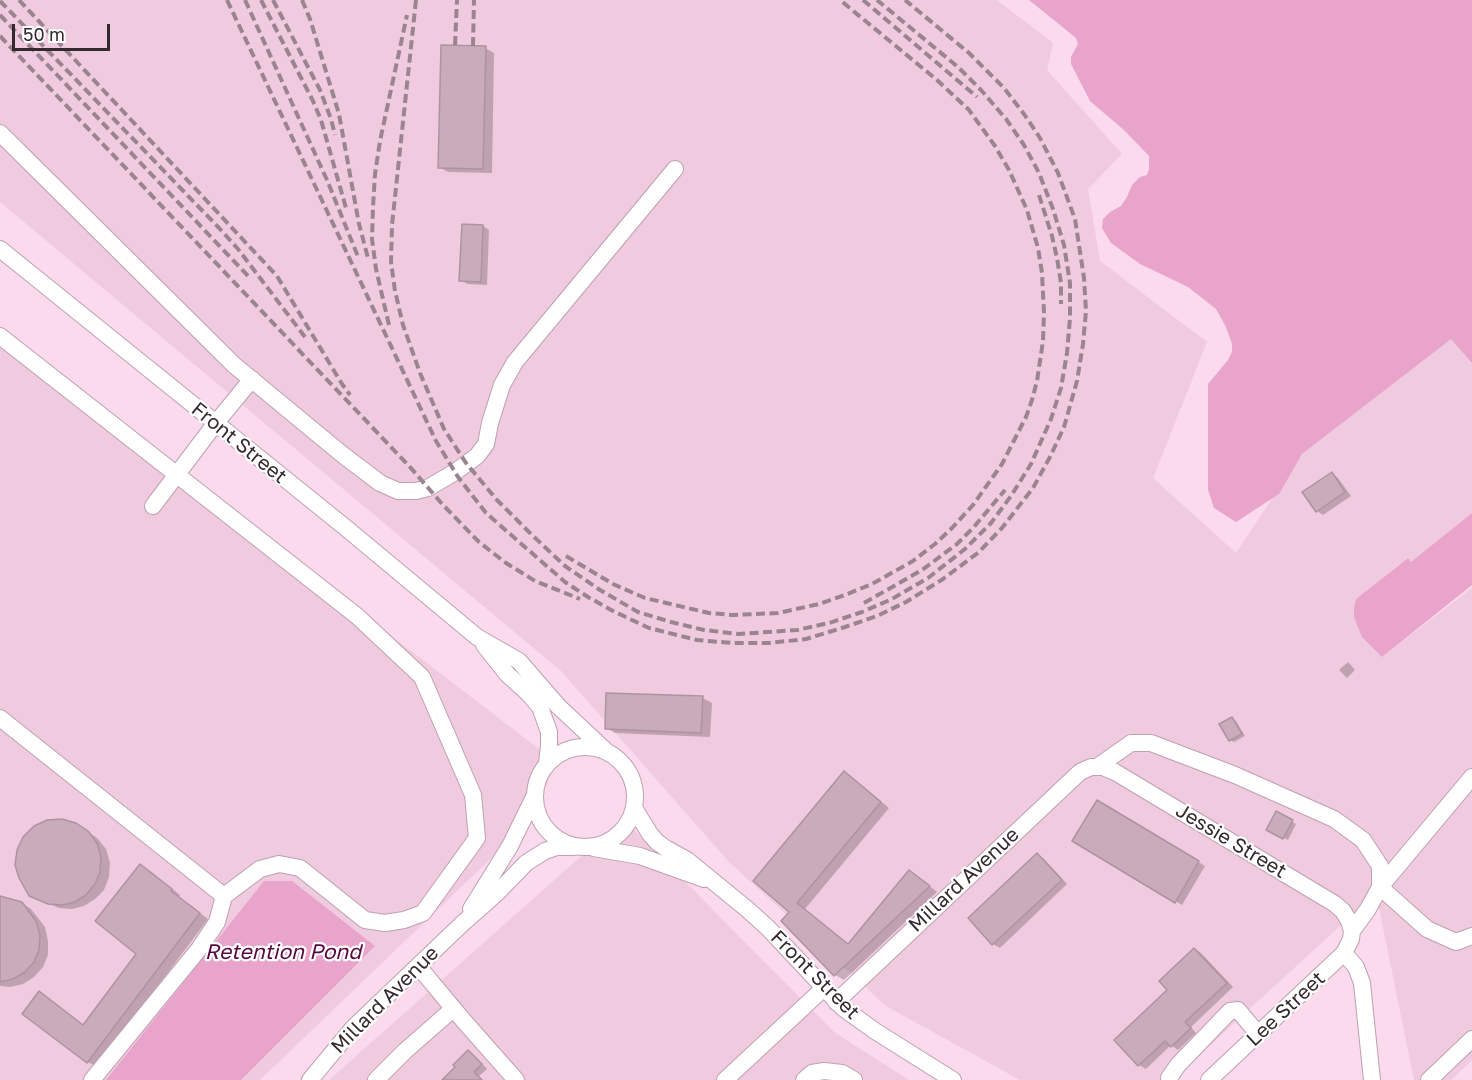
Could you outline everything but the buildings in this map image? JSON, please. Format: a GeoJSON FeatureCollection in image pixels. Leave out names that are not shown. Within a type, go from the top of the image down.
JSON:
{"type":"FeatureCollection","features":[{"type":"Feature","properties":{"kind":"street"},"geometry":{"type":"LineString","coordinates":[[0,133],[234,365],[380,483],[398,491],[416,492],[428,488],[477,456],[486,444],[502,385],[515,362],[675,169]]}},
{"type":"Feature","properties":{"kind":"street","name":"Front Street"},"geometry":{"type":"LineString","coordinates":[[0,249],[346,528],[477,637],[519,661],[558,706],[606,751]]}},
{"type":"Feature","properties":{"kind":"street"},"geometry":{"type":"LineString","coordinates":[[0,336],[357,616],[422,676],[473,795],[477,838],[423,913],[404,920],[385,923],[365,920],[300,868],[279,864],[260,869],[224,896],[217,922],[200,949],[92,1080]]}},
{"type":"Feature","properties":{"kind":"street"},"geometry":{"type":"LineString","coordinates":[[153,506],[215,424],[252,380]]}},
{"type":"Feature","properties":{"kind":"street","name":"Front Street"},"geometry":{"type":"LineString","coordinates":[[477,637],[507,674],[540,707],[549,732],[547,764]]}},
{"type":"Feature","properties":{"kind":"street"},"geometry":{"type":"LineString","coordinates":[[0,718],[224,896]]}},
{"type":"Feature","properties":{"kind":"street","name":"Millard Avenue"},"geometry":{"type":"LineString","coordinates":[[836,1002],[1080,772],[1097,767],[1131,744],[1151,743],[1235,775],[1334,819],[1363,840],[1380,866],[1380,887]]}},
{"type":"Feature","properties":{"kind":"street"},"geometry":{"type":"LineString","coordinates":[[589,747],[606,751],[619,760],[629,773],[635,792],[634,808],[628,824],[617,837],[602,845],[582,847],[558,840],[546,829],[537,814],[534,797],[538,780],[547,764],[556,756],[572,748],[589,747]]}},
{"type":"Feature","properties":{"kind":"street","name":"Jessie Street"},"geometry":{"type":"LineString","coordinates":[[1097,767],[1115,771],[1335,904],[1346,916],[1352,931]]}},
{"type":"Feature","properties":{"kind":"street","name":"Lee Street"},"geometry":{"type":"LineString","coordinates":[[1209,1080],[1344,953],[1350,944],[1352,931],[1380,887],[1472,777]]}},
{"type":"Feature","properties":{"kind":"street","name":"Millard Avenue"},"geometry":{"type":"LineString","coordinates":[[463,922],[510,846],[534,797]]}},
{"type":"Feature","properties":{"kind":"street","name":"Front Street"},"geometry":{"type":"LineString","coordinates":[[634,808],[657,842],[687,860],[747,909],[768,928],[836,1002],[861,1022],[953,1080]]}},
{"type":"Feature","properties":{"kind":"street","name":"Front Street"},"geometry":{"type":"LineString","coordinates":[[582,847],[640,856],[714,882]]}},
{"type":"Feature","properties":{"kind":"street","name":"Millard Avenue"},"geometry":{"type":"LineString","coordinates":[[310,1080],[353,1028],[532,859],[552,849],[582,847]]}},
{"type":"Feature","properties":{"kind":"street"},"geometry":{"type":"LineString","coordinates":[[1380,887],[1427,929],[1456,942],[1472,936]]}},
{"type":"Feature","properties":{"kind":"street"},"geometry":{"type":"LineString","coordinates":[[1344,953],[1356,967],[1362,984],[1372,1080]]}},
{"type":"Feature","properties":{"kind":"street"},"geometry":{"type":"LineString","coordinates":[[418,966],[516,1080]]}},
{"type":"Feature","properties":{"kind":"street"},"geometry":{"type":"LineString","coordinates":[[733,1077],[824,988]]}},
{"type":"Feature","properties":{"kind":"street"},"geometry":{"type":"LineString","coordinates":[[376,1080],[453,1008]]}},
{"type":"Feature","properties":{"kind":"street"},"geometry":{"type":"LineString","coordinates":[[1169,1080],[1178,1065],[1230,1011],[1238,1010],[1258,1034]]}},
{"type":"Feature","properties":{"kind":"street"},"geometry":{"type":"LineString","coordinates":[[1429,1080],[1472,1039]]}},
{"type":"Feature","properties":{"kind":"street"},"geometry":{"type":"LineString","coordinates":[[804,1080],[812,1073],[824,1071],[842,1073],[855,1080]]}},
{"type":"Feature","properties":{"kind":"shaded area"},"geometry":{"type":"Polygon","coordinates":[[[0,0],[997,0],[1053,43],[1047,70],[1122,154],[1088,189],[1100,261],[1207,342],[1153,478],[1236,553],[1302,454],[1451,338],[1472,363],[1472,513],[1411,563],[1407,558],[1356,599],[1354,608],[1382,657],[1472,588],[1472,1060],[1451,1080],[1414,1080],[1376,893],[1172,1080],[1020,1080],[886,1006],[729,862],[561,671],[0,202],[0,0]]]}},
{"type":"Feature","properties":{"kind":"shaded area"},"geometry":{"type":"Polygon","coordinates":[[[0,336],[556,762],[529,822],[260,1080],[0,1080],[0,336]]]}},
{"type":"Feature","properties":{"kind":"shaded area"},"geometry":{"type":"Polygon","coordinates":[[[623,819],[834,1032],[909,1080],[329,1080],[623,819]]]}},
{"type":"Feature","properties":{"kind":"water"},"geometry":{"type":"Polygon","coordinates":[[[1029,0],[1472,0],[1472,363],[1451,339],[1302,454],[1279,494],[1236,522],[1214,508],[1208,490],[1208,384],[1232,352],[1232,344],[1226,327],[1216,309],[1188,287],[1140,264],[1111,243],[1102,228],[1103,219],[1121,206],[1132,185],[1140,177],[1147,175],[1149,156],[1125,131],[1090,101],[1071,64],[1071,57],[1078,44],[1076,38],[1029,0]]]}},
{"type":"Feature","properties":{"kind":"water"},"geometry":{"type":"Polygon","coordinates":[[[1472,513],[1472,585],[1382,657],[1362,637],[1354,617],[1356,599],[1408,558],[1411,562],[1472,513]]]}},
{"type":"Feature","properties":{"kind":"water","name":"Retention Pond"},"geometry":{"type":"Polygon","coordinates":[[[264,881],[292,881],[375,946],[241,1080],[106,1080],[264,881]]]}},
{"type":"Feature","properties":{"kind":"railway"},"geometry":{"type":"LineString","coordinates":[[19,0],[277,276],[350,395]]}},
{"type":"Feature","properties":{"kind":"railway"},"geometry":{"type":"LineString","coordinates":[[227,0],[436,441],[458,477],[486,513],[565,582],[613,611],[649,628],[697,640],[732,643],[769,643],[806,639],[877,616],[906,602],[943,579],[979,552],[1002,528],[1033,488],[1064,427],[1077,381],[1086,311],[1084,278],[1075,219],[1058,173],[1040,138],[1004,88],[969,53],[905,0]]}},
{"type":"Feature","properties":{"kind":"railway"},"geometry":{"type":"LineString","coordinates":[[245,0],[327,180],[359,259]]}},
{"type":"Feature","properties":{"kind":"railway"},"geometry":{"type":"LineString","coordinates":[[261,0],[321,120],[346,208]]}},
{"type":"Feature","properties":{"kind":"railway"},"geometry":{"type":"LineString","coordinates":[[273,0],[320,90],[335,135]]}},
{"type":"Feature","properties":{"kind":"railway"},"geometry":{"type":"LineString","coordinates":[[302,0],[339,114],[359,224],[368,258]]}},
{"type":"Feature","properties":{"kind":"railway"},"geometry":{"type":"LineString","coordinates":[[416,0],[392,225],[391,262],[403,325],[444,429],[466,463],[497,500],[565,566],[638,612],[704,630],[739,634],[797,630],[829,623],[892,599],[928,578],[965,549],[991,523],[1011,496],[1031,464],[1051,419],[1061,388],[1067,353],[1070,283],[1064,245],[1039,173],[1024,145],[1006,119],[981,90],[958,67],[877,0]]}},
{"type":"Feature","properties":{"kind":"railway"},"geometry":{"type":"LineString","coordinates":[[455,45],[457,0]]}},
{"type":"Feature","properties":{"kind":"railway"},"geometry":{"type":"LineString","coordinates":[[473,46],[474,0]]}},
{"type":"Feature","properties":{"kind":"railway"},"geometry":{"type":"LineString","coordinates":[[566,556],[613,584],[645,598],[709,613],[733,615],[778,613],[819,604],[872,584],[913,561],[935,544],[973,505],[1002,464],[1026,417],[1037,381],[1043,341],[1044,313],[1038,248],[1027,210],[1009,170],[969,110],[937,80],[840,0]]}},
{"type":"Feature","properties":{"kind":"railway"},"geometry":{"type":"LineString","coordinates":[[863,0],[977,97]]}},
{"type":"Feature","properties":{"kind":"railway"},"geometry":{"type":"LineString","coordinates":[[0,1],[220,229],[305,337]]}},
{"type":"Feature","properties":{"kind":"railway"},"geometry":{"type":"LineString","coordinates":[[0,15],[250,278]]}},
{"type":"Feature","properties":{"kind":"railway"},"geometry":{"type":"LineString","coordinates":[[389,325],[376,269],[372,239],[373,207],[380,141],[407,15]]}},
{"type":"Feature","properties":{"kind":"railway"},"geometry":{"type":"LineString","coordinates":[[0,36],[479,542],[506,563],[535,581],[580,599]]}},
{"type":"Feature","properties":{"kind":"railway"},"geometry":{"type":"LineString","coordinates":[[1039,195],[1057,258],[1061,283],[1061,304]]}},
{"type":"Feature","properties":{"kind":"railway"},"geometry":{"type":"LineString","coordinates":[[864,603],[922,570],[957,544],[1005,490]]}}]}
